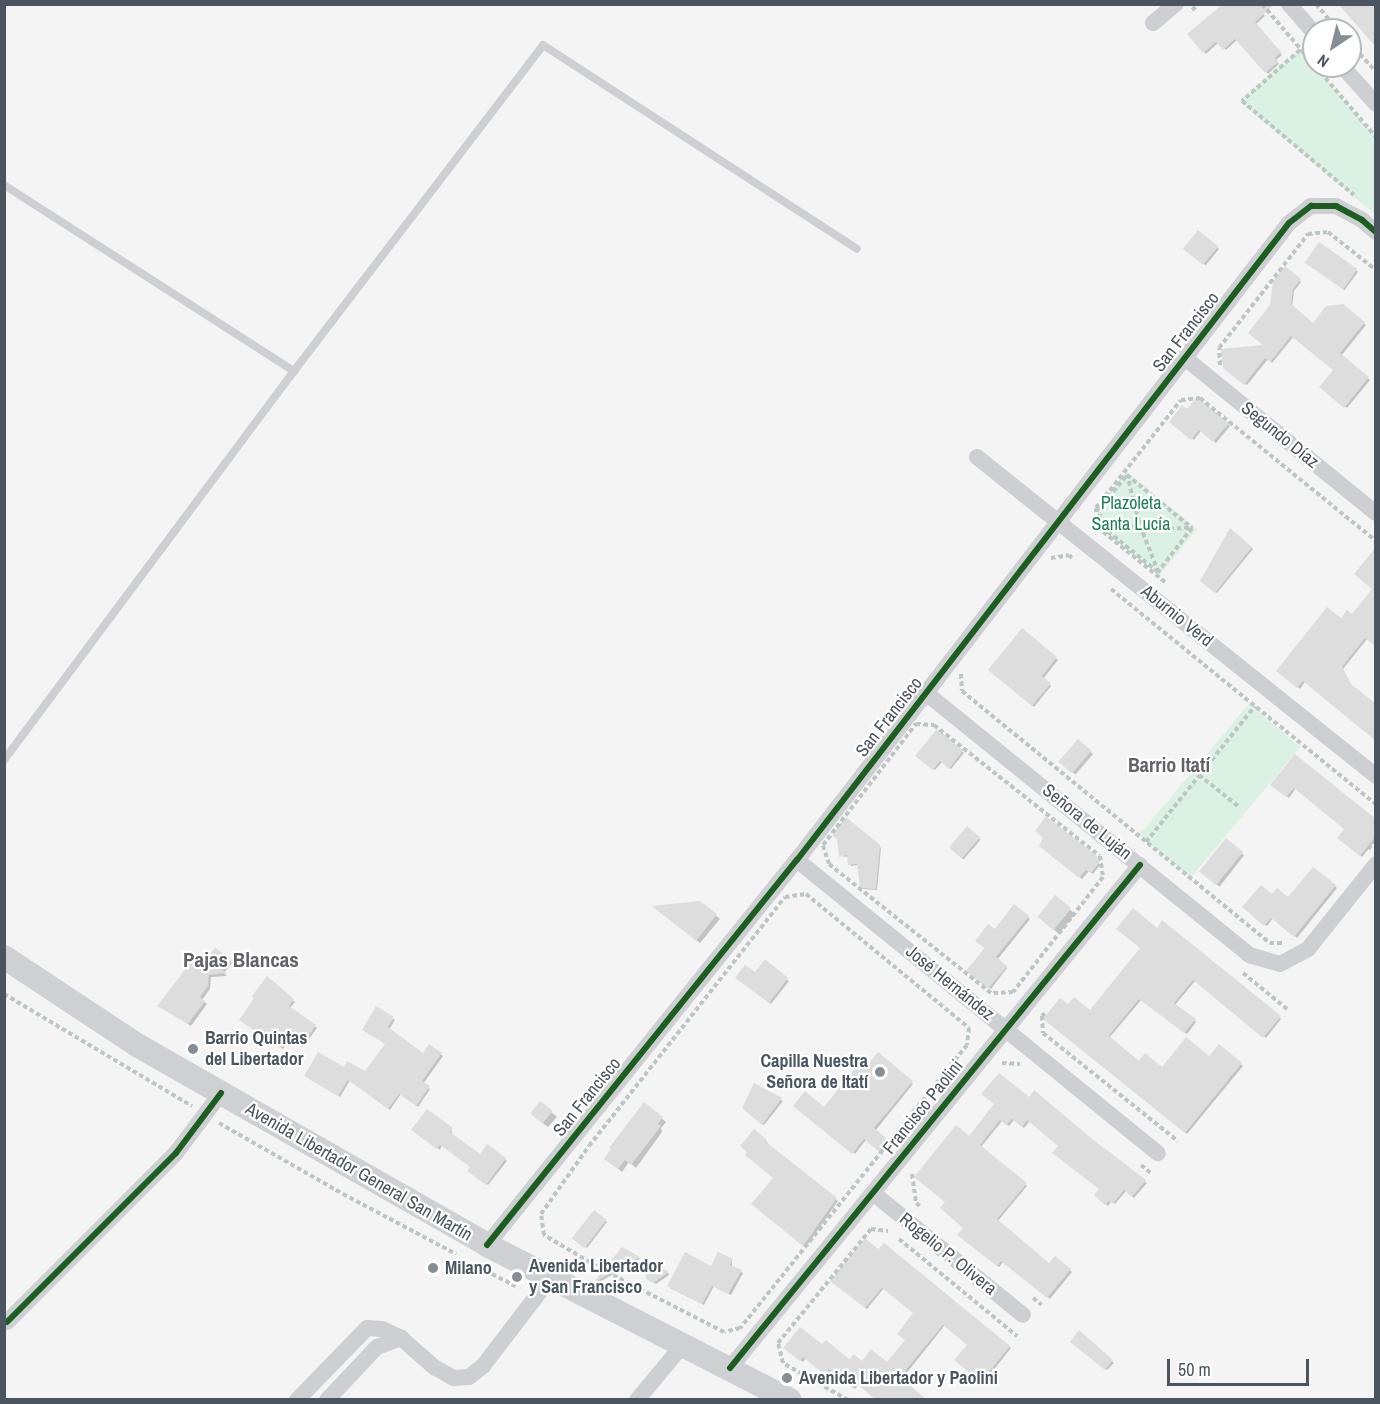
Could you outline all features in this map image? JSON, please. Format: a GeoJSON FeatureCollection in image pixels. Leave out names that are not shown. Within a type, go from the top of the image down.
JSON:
{"type":"FeatureCollection","features":[{"type":"Feature","properties":{"kind":"main road","name":"Avenida Libertador General San Martín"},"geometry":{"type":"LineString","coordinates":[[4,957],[137,1045],[487,1245],[790,1400]]}},
{"type":"Feature","properties":{"kind":"street"},"geometry":{"type":"LineString","coordinates":[[1153,23],[1176,4]]}},
{"type":"Feature","properties":{"kind":"street"},"geometry":{"type":"LineString","coordinates":[[1289,4],[1302,19]]}},
{"type":"Feature","properties":{"kind":"street"},"geometry":{"type":"LineString","coordinates":[[1353,78],[1376,104]]}},
{"type":"Feature","properties":{"kind":"street","name":"San Francisco"},"geometry":{"type":"LineString","coordinates":[[487,1245],[797,860],[1289,223],[1311,206],[1336,206],[1362,220],[1376,232]]}},
{"type":"Feature","properties":{"kind":"street","name":"Segundo Díaz"},"geometry":{"type":"LineString","coordinates":[[1185,357],[1376,513]]}},
{"type":"Feature","properties":{"kind":"street","name":"Aburnio Verd"},"geometry":{"type":"LineString","coordinates":[[977,458],[1376,776]]}},
{"type":"Feature","properties":{"kind":"street","name":"Señora de Luján"},"geometry":{"type":"LineString","coordinates":[[926,693],[1249,955],[1280,964],[1308,949],[1368,861]]}},
{"type":"Feature","properties":{"kind":"street","name":"José Hernández"},"geometry":{"type":"LineString","coordinates":[[797,860],[1158,1153]]}},
{"type":"Feature","properties":{"kind":"street","name":"Francisco Paolini"},"geometry":{"type":"LineString","coordinates":[[730,1368],[1140,865]]}},
{"type":"Feature","properties":{"kind":"street"},"geometry":{"type":"LineString","coordinates":[[7,1322],[176,1154],[220,1093]]}},
{"type":"Feature","properties":{"kind":"street","name":"Rogelio P. Olivera"},"geometry":{"type":"LineString","coordinates":[[873,1193],[1023,1315]]}},
{"type":"Feature","properties":{"kind":"street"},"geometry":{"type":"LineString","coordinates":[[297,1400],[367,1328],[382,1329],[401,1338],[434,1367],[454,1378],[469,1377],[483,1366],[550,1277]]}},
{"type":"Feature","properties":{"kind":"street"},"geometry":{"type":"LineString","coordinates":[[327,1400],[377,1347],[401,1338]]}},
{"type":"Feature","properties":{"kind":"street"},"geometry":{"type":"LineString","coordinates":[[636,1400],[682,1346]]}},
{"type":"Feature","properties":{"kind":"lane"},"geometry":{"type":"LineString","coordinates":[[4,760],[294,371],[543,45],[856,249]]}},
{"type":"Feature","properties":{"kind":"lane"},"geometry":{"type":"LineString","coordinates":[[4,185],[294,371]]}},
{"type":"Feature","properties":{"kind":"path"},"geometry":{"type":"LineString","coordinates":[[1262,4],[1376,137]]}},
{"type":"Feature","properties":{"kind":"path"},"geometry":{"type":"LineString","coordinates":[[1316,4],[1328,18]]}},
{"type":"Feature","properties":{"kind":"path"},"geometry":{"type":"LineString","coordinates":[[1300,50],[1242,101],[1358,197]]}},
{"type":"Feature","properties":{"kind":"path"},"geometry":{"type":"LineString","coordinates":[[1362,56],[1376,72]]}},
{"type":"Feature","properties":{"kind":"path"},"geometry":{"type":"LineString","coordinates":[[1220,367],[1219,348],[1308,234],[1328,232],[1376,270]]}},
{"type":"Feature","properties":{"kind":"path"},"geometry":{"type":"LineString","coordinates":[[1158,572],[1099,527],[1096,508],[1181,400],[1200,398],[1376,541]]}},
{"type":"Feature","properties":{"kind":"path"},"geometry":{"type":"LineString","coordinates":[[1127,475],[1139,522],[1136,527]]}},
{"type":"Feature","properties":{"kind":"path"},"geometry":{"type":"LineString","coordinates":[[1099,527],[1099,509],[1127,475]]}},
{"type":"Feature","properties":{"kind":"path"},"geometry":{"type":"LineString","coordinates":[[1127,475],[1192,528]]}},
{"type":"Feature","properties":{"kind":"path"},"geometry":{"type":"LineString","coordinates":[[1139,522],[1144,523],[1158,572]]}},
{"type":"Feature","properties":{"kind":"path"},"geometry":{"type":"LineString","coordinates":[[1099,527],[1136,527]]}},
{"type":"Feature","properties":{"kind":"path"},"geometry":{"type":"LineString","coordinates":[[1136,527],[1138,532],[1192,528]]}},
{"type":"Feature","properties":{"kind":"path"},"geometry":{"type":"LineString","coordinates":[[1158,572],[1192,528]]}},
{"type":"Feature","properties":{"kind":"path"},"geometry":{"type":"LineString","coordinates":[[1042,567],[1050,558],[1069,555],[1079,563]]}},
{"type":"Feature","properties":{"kind":"path"},"geometry":{"type":"LineString","coordinates":[[1106,585],[1376,804]]}},
{"type":"Feature","properties":{"kind":"path"},"geometry":{"type":"LineString","coordinates":[[961,669],[962,691],[1270,943],[1293,942]]}},
{"type":"Feature","properties":{"kind":"path"},"geometry":{"type":"LineString","coordinates":[[1146,842],[1255,706]]}},
{"type":"Feature","properties":{"kind":"path"},"geometry":{"type":"LineString","coordinates":[[916,724],[934,725],[1100,856],[1103,877],[1013,992],[991,993],[829,864],[823,845],[916,724]]}},
{"type":"Feature","properties":{"kind":"path"},"geometry":{"type":"LineString","coordinates":[[1200,775],[1238,806]]}},
{"type":"Feature","properties":{"kind":"path"},"geometry":{"type":"LineString","coordinates":[[1368,861],[1376,840]]}},
{"type":"Feature","properties":{"kind":"path"},"geometry":{"type":"LineString","coordinates":[[806,894],[969,1028],[967,1045],[740,1328],[724,1332],[603,1270],[544,1235],[541,1214],[589,1146],[785,897],[806,894]]}},
{"type":"Feature","properties":{"kind":"path"},"geometry":{"type":"LineString","coordinates":[[1242,971],[1287,1008]]}},
{"type":"Feature","properties":{"kind":"path"},"geometry":{"type":"LineString","coordinates":[[4,994],[296,1168],[464,1258]]}},
{"type":"Feature","properties":{"kind":"path"},"geometry":{"type":"LineString","coordinates":[[1050,1006],[1042,1016],[1043,1033],[1178,1141]]}},
{"type":"Feature","properties":{"kind":"path"},"geometry":{"type":"LineString","coordinates":[[996,1070],[1003,1062],[1020,1064],[1029,1071]]}},
{"type":"Feature","properties":{"kind":"path"},"geometry":{"type":"LineString","coordinates":[[1134,1159],[1152,1173]]}},
{"type":"Feature","properties":{"kind":"path"},"geometry":{"type":"LineString","coordinates":[[918,1166],[911,1175],[916,1203],[925,1210]]}},
{"type":"Feature","properties":{"kind":"path"},"geometry":{"type":"LineString","coordinates":[[848,1400],[783,1364],[778,1343],[871,1229],[886,1228],[1017,1336]]}},
{"type":"Feature","properties":{"kind":"path"},"geometry":{"type":"LineString","coordinates":[[491,1273],[519,1288]]}},
{"type":"Feature","properties":{"kind":"path"},"geometry":{"type":"LineString","coordinates":[[1024,1290],[1042,1305]]}},
{"type":"Feature","properties":{"kind":"green space"},"geometry":{"type":"Polygon","coordinates":[[[1300,49],[1302,51],[1302,78],[1325,78],[1375,136],[1375,214],[1239,101],[1300,49]]]}},
{"type":"Feature","properties":{"kind":"green space","name":"Plazoleta Santa Lucía"},"geometry":{"type":"Polygon","coordinates":[[[1126,471],[1197,529],[1159,576],[1098,527],[1097,508],[1126,471]]]}},
{"type":"Feature","properties":{"kind":"green space"},"geometry":{"type":"Polygon","coordinates":[[[1249,704],[1300,747],[1190,878],[1139,835],[1249,704]]]}},
{"type":"Feature","properties":{"kind":"building"},"geometry":{"type":"Polygon","coordinates":[[[1223,4],[1275,4],[1255,22],[1281,52],[1275,58],[1278,62],[1265,73],[1235,39],[1223,50],[1216,42],[1203,53],[1187,34],[1223,4]]]}},
{"type":"Feature","properties":{"kind":"building"},"geometry":{"type":"Polygon","coordinates":[[[1338,4],[1376,4],[1376,47],[1362,31],[1362,18],[1350,18],[1338,4]]]}},
{"type":"Feature","properties":{"kind":"building"},"geometry":{"type":"Polygon","coordinates":[[[1198,230],[1218,246],[1203,265],[1183,249],[1198,230]]]}},
{"type":"Feature","properties":{"kind":"building"},"geometry":{"type":"Polygon","coordinates":[[[1319,242],[1358,269],[1343,289],[1305,262],[1319,242]]]}},
{"type":"Feature","properties":{"kind":"building"},"geometry":{"type":"Polygon","coordinates":[[[1285,266],[1301,279],[1293,289],[1291,304],[1313,323],[1326,306],[1343,304],[1365,322],[1340,353],[1369,377],[1344,408],[1319,387],[1333,370],[1291,336],[1270,362],[1265,358],[1244,385],[1223,368],[1221,349],[1263,345],[1248,333],[1270,305],[1273,281],[1285,266]]]}},
{"type":"Feature","properties":{"kind":"building"},"geometry":{"type":"Polygon","coordinates":[[[1197,397],[1229,423],[1213,442],[1199,430],[1191,440],[1169,422],[1182,405],[1187,409],[1197,397]]]}},
{"type":"Feature","properties":{"kind":"building"},"geometry":{"type":"Polygon","coordinates":[[[1230,528],[1252,547],[1215,593],[1200,581],[1230,528]]]}},
{"type":"Feature","properties":{"kind":"building"},"geometry":{"type":"Polygon","coordinates":[[[1376,547],[1376,647],[1365,638],[1342,667],[1351,684],[1376,704],[1376,741],[1303,681],[1297,688],[1276,671],[1327,607],[1341,618],[1347,610],[1352,614],[1372,589],[1354,574],[1376,547]]]}},
{"type":"Feature","properties":{"kind":"building"},"geometry":{"type":"Polygon","coordinates":[[[1022,628],[1057,657],[1042,676],[1051,683],[1032,706],[988,670],[1022,628]]]}},
{"type":"Feature","properties":{"kind":"building"},"geometry":{"type":"Polygon","coordinates":[[[937,729],[963,750],[949,769],[940,761],[933,770],[915,756],[937,729]]]}},
{"type":"Feature","properties":{"kind":"building"},"geometry":{"type":"Polygon","coordinates":[[[1078,739],[1092,751],[1072,773],[1058,762],[1078,739]]]}},
{"type":"Feature","properties":{"kind":"building"},"geometry":{"type":"Polygon","coordinates":[[[1295,754],[1376,819],[1376,836],[1360,856],[1337,838],[1344,829],[1294,788],[1286,797],[1270,785],[1295,754]]]}},
{"type":"Feature","properties":{"kind":"building"},"geometry":{"type":"Polygon","coordinates":[[[1046,816],[1097,856],[1099,863],[1091,873],[1086,870],[1079,878],[1039,846],[1043,838],[1035,831],[1046,816]]]}},
{"type":"Feature","properties":{"kind":"building"},"geometry":{"type":"Polygon","coordinates":[[[846,817],[880,845],[876,889],[860,888],[857,864],[848,865],[847,855],[839,857],[837,839],[832,835],[846,817]]]}},
{"type":"Feature","properties":{"kind":"building"},"geometry":{"type":"Polygon","coordinates":[[[967,826],[980,837],[962,858],[949,847],[967,826]]]}},
{"type":"Feature","properties":{"kind":"building"},"geometry":{"type":"Polygon","coordinates":[[[1226,838],[1243,852],[1216,885],[1199,871],[1226,838]]]}},
{"type":"Feature","properties":{"kind":"building"},"geometry":{"type":"Polygon","coordinates":[[[1313,867],[1336,885],[1294,937],[1271,918],[1264,926],[1242,907],[1261,885],[1272,894],[1277,888],[1288,897],[1313,867]]]}},
{"type":"Feature","properties":{"kind":"building"},"geometry":{"type":"Polygon","coordinates":[[[1055,895],[1071,908],[1054,930],[1037,917],[1055,895]]]}},
{"type":"Feature","properties":{"kind":"building"},"geometry":{"type":"Polygon","coordinates":[[[700,901],[717,914],[696,941],[652,906],[700,901]]]}},
{"type":"Feature","properties":{"kind":"building"},"geometry":{"type":"Polygon","coordinates":[[[1014,904],[1029,916],[996,957],[1007,966],[988,989],[966,971],[985,948],[975,941],[988,924],[995,929],[1014,904]]]}},
{"type":"Feature","properties":{"kind":"building"},"geometry":{"type":"Polygon","coordinates":[[[1133,908],[1157,928],[1162,920],[1281,1016],[1263,1038],[1193,980],[1174,1003],[1196,1019],[1184,1033],[1139,999],[1114,1029],[1109,1036],[1139,1061],[1145,1053],[1162,1067],[1186,1037],[1209,1056],[1219,1044],[1242,1063],[1185,1133],[1043,1019],[1060,998],[1068,1004],[1074,997],[1090,1010],[1140,948],[1116,929],[1133,908]]]}},
{"type":"Feature","properties":{"kind":"building"},"geometry":{"type":"Polygon","coordinates":[[[215,948],[231,959],[222,970],[227,973],[209,975],[208,986],[200,997],[205,1001],[188,1024],[157,1006],[194,958],[197,961],[202,954],[207,958],[215,948]]]}},
{"type":"Feature","properties":{"kind":"building"},"geometry":{"type":"Polygon","coordinates":[[[765,959],[788,978],[769,1003],[735,978],[745,965],[755,972],[765,959]]]}},
{"type":"Feature","properties":{"kind":"building"},"geometry":{"type":"Polygon","coordinates":[[[267,976],[294,999],[289,1006],[316,1025],[301,1047],[288,1037],[280,1048],[239,1020],[254,998],[252,996],[267,976]]]}},
{"type":"Feature","properties":{"kind":"building"},"geometry":{"type":"Polygon","coordinates":[[[376,1006],[394,1017],[388,1027],[423,1053],[429,1044],[442,1053],[422,1081],[430,1086],[416,1106],[399,1094],[388,1109],[348,1080],[338,1096],[304,1076],[318,1052],[344,1067],[347,1061],[365,1071],[385,1044],[362,1030],[376,1006]]]}},
{"type":"Feature","properties":{"kind":"building"},"geometry":{"type":"Polygon","coordinates":[[[878,1052],[913,1081],[874,1128],[889,1140],[879,1152],[864,1139],[852,1154],[793,1106],[805,1091],[824,1107],[863,1058],[869,1063],[878,1052]]]}},
{"type":"Feature","properties":{"kind":"building"},"geometry":{"type":"Polygon","coordinates":[[[999,1073],[1029,1097],[1034,1090],[1146,1180],[1132,1197],[1124,1190],[1113,1204],[1109,1201],[1105,1205],[1094,1195],[1099,1189],[1052,1153],[1058,1146],[1027,1120],[1022,1127],[1012,1119],[1006,1125],[1000,1120],[980,1145],[1027,1183],[997,1219],[1049,1263],[1055,1256],[1071,1269],[1047,1298],[1001,1261],[997,1266],[957,1235],[963,1228],[940,1208],[945,1202],[914,1177],[956,1125],[969,1136],[994,1104],[981,1094],[999,1073]]]}},
{"type":"Feature","properties":{"kind":"building"},"geometry":{"type":"Polygon","coordinates":[[[754,1083],[782,1098],[762,1125],[742,1108],[754,1083]]]}},
{"type":"Feature","properties":{"kind":"building"},"geometry":{"type":"Polygon","coordinates":[[[540,1101],[553,1111],[543,1123],[530,1114],[540,1101]]]}},
{"type":"Feature","properties":{"kind":"building"},"geometry":{"type":"Polygon","coordinates":[[[644,1102],[663,1117],[658,1124],[661,1126],[631,1165],[625,1160],[618,1169],[604,1159],[611,1149],[609,1148],[644,1102]]]}},
{"type":"Feature","properties":{"kind":"building"},"geometry":{"type":"Polygon","coordinates":[[[427,1109],[453,1128],[450,1132],[480,1154],[487,1144],[506,1158],[486,1185],[467,1171],[470,1167],[440,1145],[437,1149],[411,1130],[427,1109]]]}},
{"type":"Feature","properties":{"kind":"building"},"geometry":{"type":"Polygon","coordinates":[[[754,1129],[767,1140],[766,1142],[837,1198],[803,1246],[751,1204],[773,1178],[745,1155],[747,1152],[740,1146],[754,1129]]]}},
{"type":"Feature","properties":{"kind":"building"},"geometry":{"type":"Polygon","coordinates":[[[594,1210],[607,1220],[584,1248],[572,1238],[594,1210]]]}},
{"type":"Feature","properties":{"kind":"building"},"geometry":{"type":"Polygon","coordinates":[[[865,1238],[878,1249],[884,1243],[1010,1346],[981,1382],[954,1360],[967,1345],[943,1325],[900,1377],[927,1400],[876,1400],[856,1383],[853,1388],[829,1369],[825,1375],[803,1357],[800,1361],[783,1348],[800,1327],[822,1344],[826,1340],[849,1359],[854,1354],[862,1361],[871,1349],[887,1362],[905,1340],[897,1334],[913,1313],[882,1288],[865,1308],[830,1281],[865,1238]]]}},
{"type":"Feature","properties":{"kind":"building"},"geometry":{"type":"Polygon","coordinates":[[[622,1247],[640,1257],[593,1283],[622,1247]]]}},
{"type":"Feature","properties":{"kind":"building"},"geometry":{"type":"Polygon","coordinates":[[[685,1252],[711,1266],[718,1252],[733,1259],[730,1265],[742,1270],[728,1294],[712,1286],[702,1304],[667,1286],[685,1252]]]}},
{"type":"Feature","properties":{"kind":"building"},"geometry":{"type":"Polygon","coordinates":[[[644,1258],[669,1272],[653,1283],[646,1279],[644,1258]]]}},
{"type":"Feature","properties":{"kind":"building"},"geometry":{"type":"Polygon","coordinates":[[[1079,1330],[1113,1360],[1105,1370],[1070,1342],[1079,1330]]]}},
{"type":"Feature","properties":{"kind":"cycle path"},"geometry":{"type":"LineString","coordinates":[[487,1245],[797,860],[1289,223],[1311,206],[1336,206],[1362,220],[1376,232]]}},
{"type":"Feature","properties":{"kind":"cycle path"},"geometry":{"type":"LineString","coordinates":[[730,1368],[1140,865]]}},
{"type":"Feature","properties":{"kind":"cycle path"},"geometry":{"type":"LineString","coordinates":[[7,1322],[176,1153],[221,1093]]}},
{"type":"Feature","properties":{"kind":"place","name":"Barrio Quintas del Libertador"},"geometry":{"type":"Point","coordinates":[193,1049]}},
{"type":"Feature","properties":{"kind":"place","name":"Capilla Nuestra Señora de Itatí"},"geometry":{"type":"Point","coordinates":[880,1072]}},
{"type":"Feature","properties":{"kind":"place","name":"Milano"},"geometry":{"type":"Point","coordinates":[433,1268]}},
{"type":"Feature","properties":{"kind":"place","name":"Avenida Libertador y San Francisco"},"geometry":{"type":"Point","coordinates":[517,1277]}},
{"type":"Feature","properties":{"kind":"place","name":"Avenida Libertador y Paolini"},"geometry":{"type":"Point","coordinates":[787,1378]}},
{"type":"Feature","properties":{"kind":"district","name":"Barrio Itatí"},"geometry":{"type":"Point","coordinates":[1169,764]}},
{"type":"Feature","properties":{"kind":"district","name":"Pajas Blancas"},"geometry":{"type":"Point","coordinates":[241,960]}}]}
